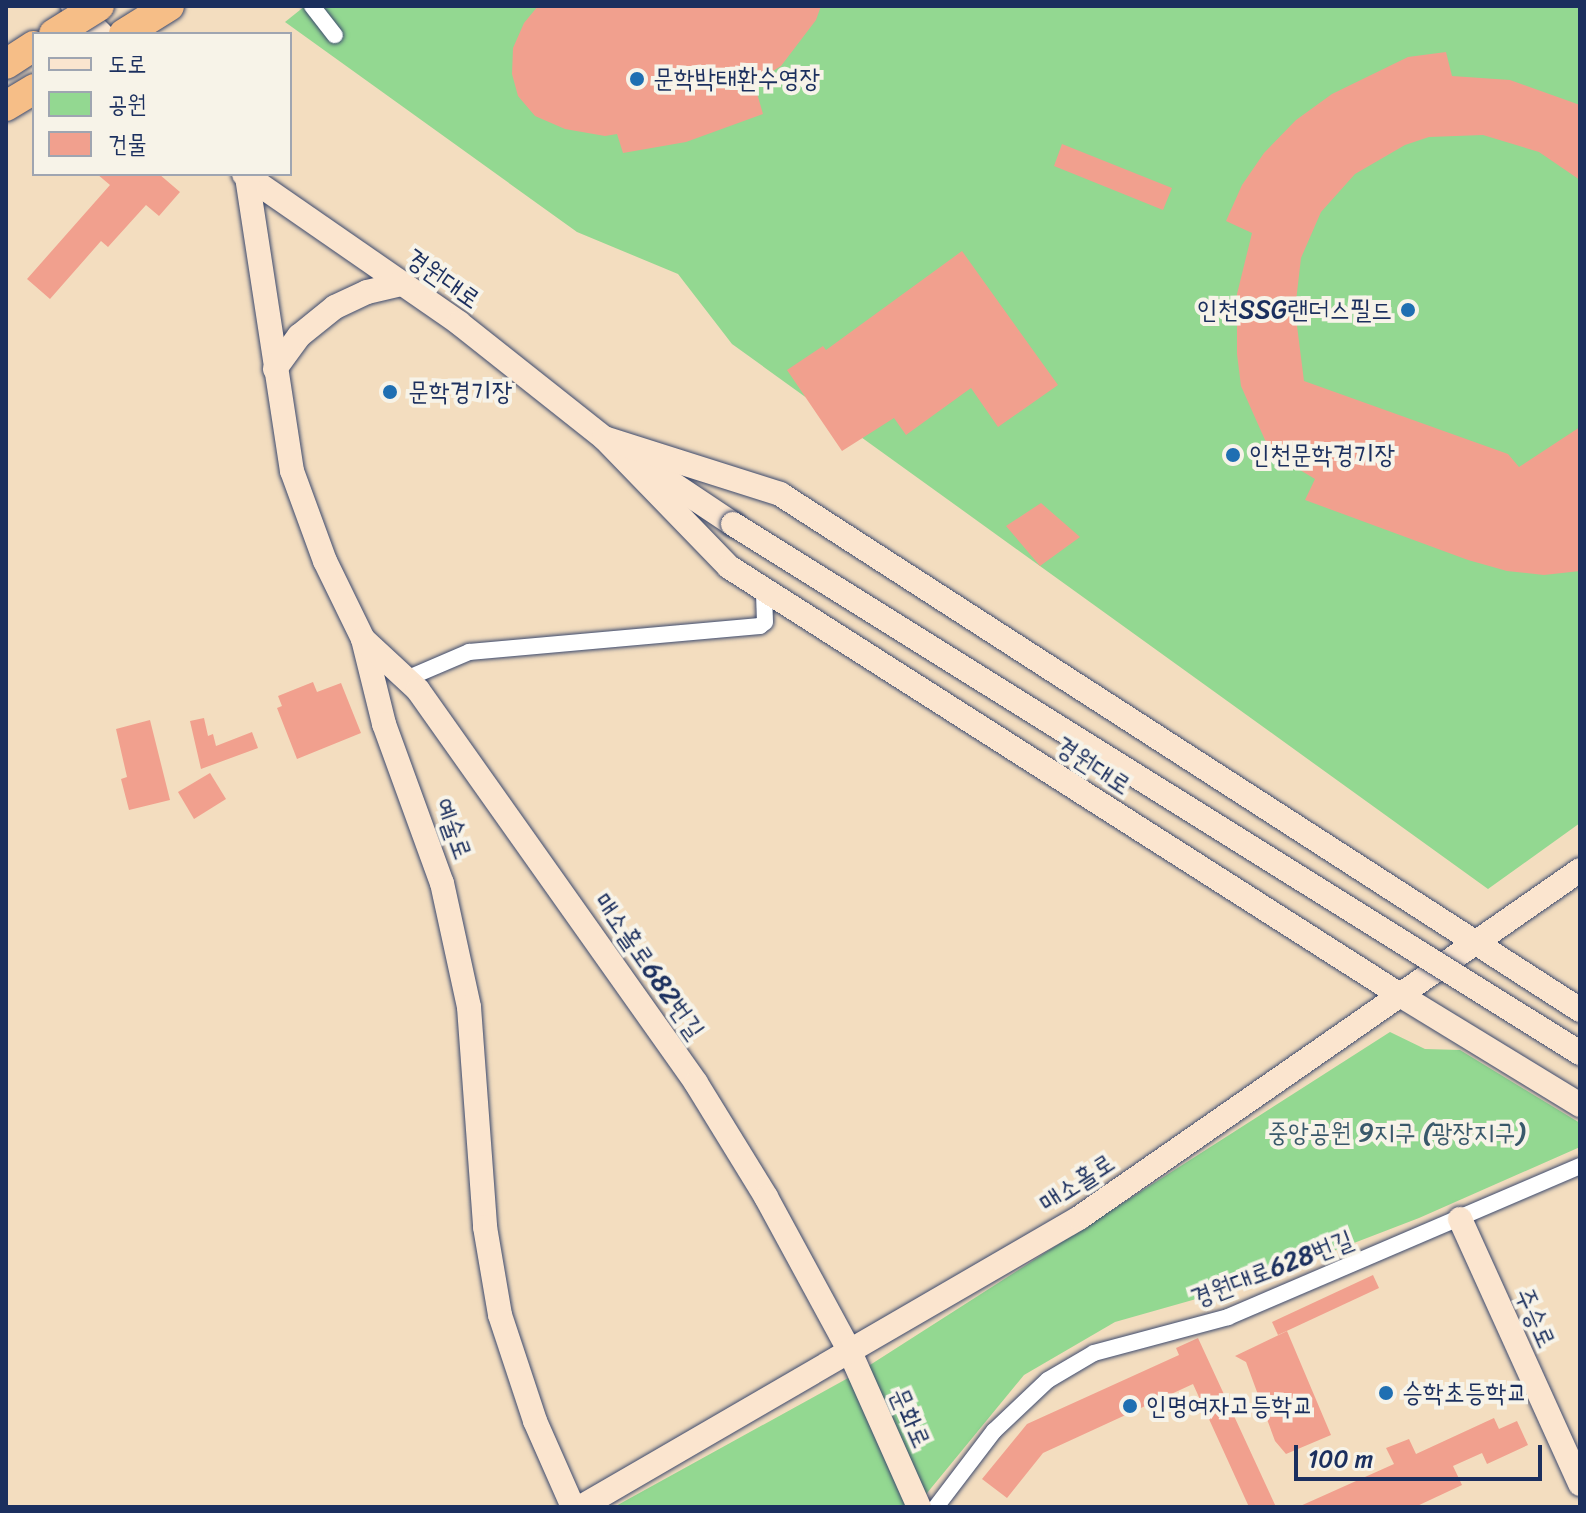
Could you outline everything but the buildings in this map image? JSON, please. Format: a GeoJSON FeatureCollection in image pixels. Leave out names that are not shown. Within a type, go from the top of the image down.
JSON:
{"type":"FeatureCollection","features":[{"type":"Feature","properties":{"kind":"highway"},"geometry":{"type":"LineString","coordinates":[[57,32],[99,6]]}},
{"type":"Feature","properties":{"kind":"highway"},"geometry":{"type":"LineString","coordinates":[[127,32],[169,6]]}},
{"type":"Feature","properties":{"kind":"highway"},"geometry":{"type":"LineString","coordinates":[[6,64],[32,47]]}},
{"type":"Feature","properties":{"kind":"main road"},"geometry":{"type":"LineString","coordinates":[[73,6],[99,32]]}},
{"type":"Feature","properties":{"kind":"main road","name":"경원대로"},"geometry":{"type":"LineString","coordinates":[[246,176],[459,323],[604,438],[733,524],[1580,1053]]}},
{"type":"Feature","properties":{"kind":"main road","name":"예술로"},"geometry":{"type":"LineString","coordinates":[[246,176],[292,471],[325,561],[363,639],[384,724],[442,883],[469,1007],[485,1227],[500,1315],[535,1421],[573,1507]]}},
{"type":"Feature","properties":{"kind":"main road"},"geometry":{"type":"LineString","coordinates":[[275,369],[299,336],[335,307],[367,292],[402,284]]}},
{"type":"Feature","properties":{"kind":"main road","name":"경원대로"},"geometry":{"type":"LineString","coordinates":[[604,438],[729,567],[1400,995],[1580,1105]]}},
{"type":"Feature","properties":{"kind":"main road","name":"경원대로"},"geometry":{"type":"LineString","coordinates":[[604,438],[780,494],[1580,1010]]}},
{"type":"Feature","properties":{"kind":"main road","name":"매소홀로682번길"},"geometry":{"type":"LineString","coordinates":[[363,639],[418,690],[696,1083],[766,1197],[850,1352]]}},
{"type":"Feature","properties":{"kind":"main road","name":"매소홀로"},"geometry":{"type":"LineString","coordinates":[[581,1507],[1079,1218],[1580,870]]}},
{"type":"Feature","properties":{"kind":"main road","name":"주승로"},"geometry":{"type":"LineString","coordinates":[[1460,1219],[1580,1484]]}},
{"type":"Feature","properties":{"kind":"main road","name":"문화로"},"geometry":{"type":"LineString","coordinates":[[850,1352],[919,1507]]}},
{"type":"Feature","properties":{"kind":"street"},"geometry":{"type":"LineString","coordinates":[[312,6],[335,35]]}},
{"type":"Feature","properties":{"kind":"street"},"geometry":{"type":"LineString","coordinates":[[406,679],[469,652],[760,626],[765,622],[764,589]]}},
{"type":"Feature","properties":{"kind":"street","name":"경원대로628번길"},"geometry":{"type":"LineString","coordinates":[[936,1507],[994,1431],[1048,1380],[1094,1353],[1228,1317],[1580,1166]]}},
{"type":"Feature","properties":{"kind":"green space","name":"인천문학경기장"},"geometry":{"type":"Polygon","coordinates":[[[305,6],[1580,6],[1580,823],[1488,889],[732,344],[678,274],[577,232],[285,22],[305,6]]]}},
{"type":"Feature","properties":{"kind":"green space","name":"중앙공원 9지구 (광장지구)"},"geometry":{"type":"Polygon","coordinates":[[[1390,1032],[1425,1049],[1460,1050],[1580,1123],[1580,1147],[1419,1218],[1242,1286],[1115,1322],[1024,1375],[918,1504],[919,1507],[614,1507],[859,1372],[1390,1032]]]}},
{"type":"Feature","properties":{"kind":"place","name":"문학박태환수영장"},"geometry":{"type":"Point","coordinates":[637,79]}},
{"type":"Feature","properties":{"kind":"place","name":"인천SSG랜더스필드"},"geometry":{"type":"Point","coordinates":[1408,310]}},
{"type":"Feature","properties":{"kind":"place","name":"문학경기장"},"geometry":{"type":"Point","coordinates":[390,392]}},
{"type":"Feature","properties":{"kind":"place","name":"인천문학경기장"},"geometry":{"type":"Point","coordinates":[1233,455]}},
{"type":"Feature","properties":{"kind":"place","name":"승학초등학교"},"geometry":{"type":"Point","coordinates":[1386,1393]}},
{"type":"Feature","properties":{"kind":"place","name":"인명여자고등학교"},"geometry":{"type":"Point","coordinates":[1130,1406]}}]}
